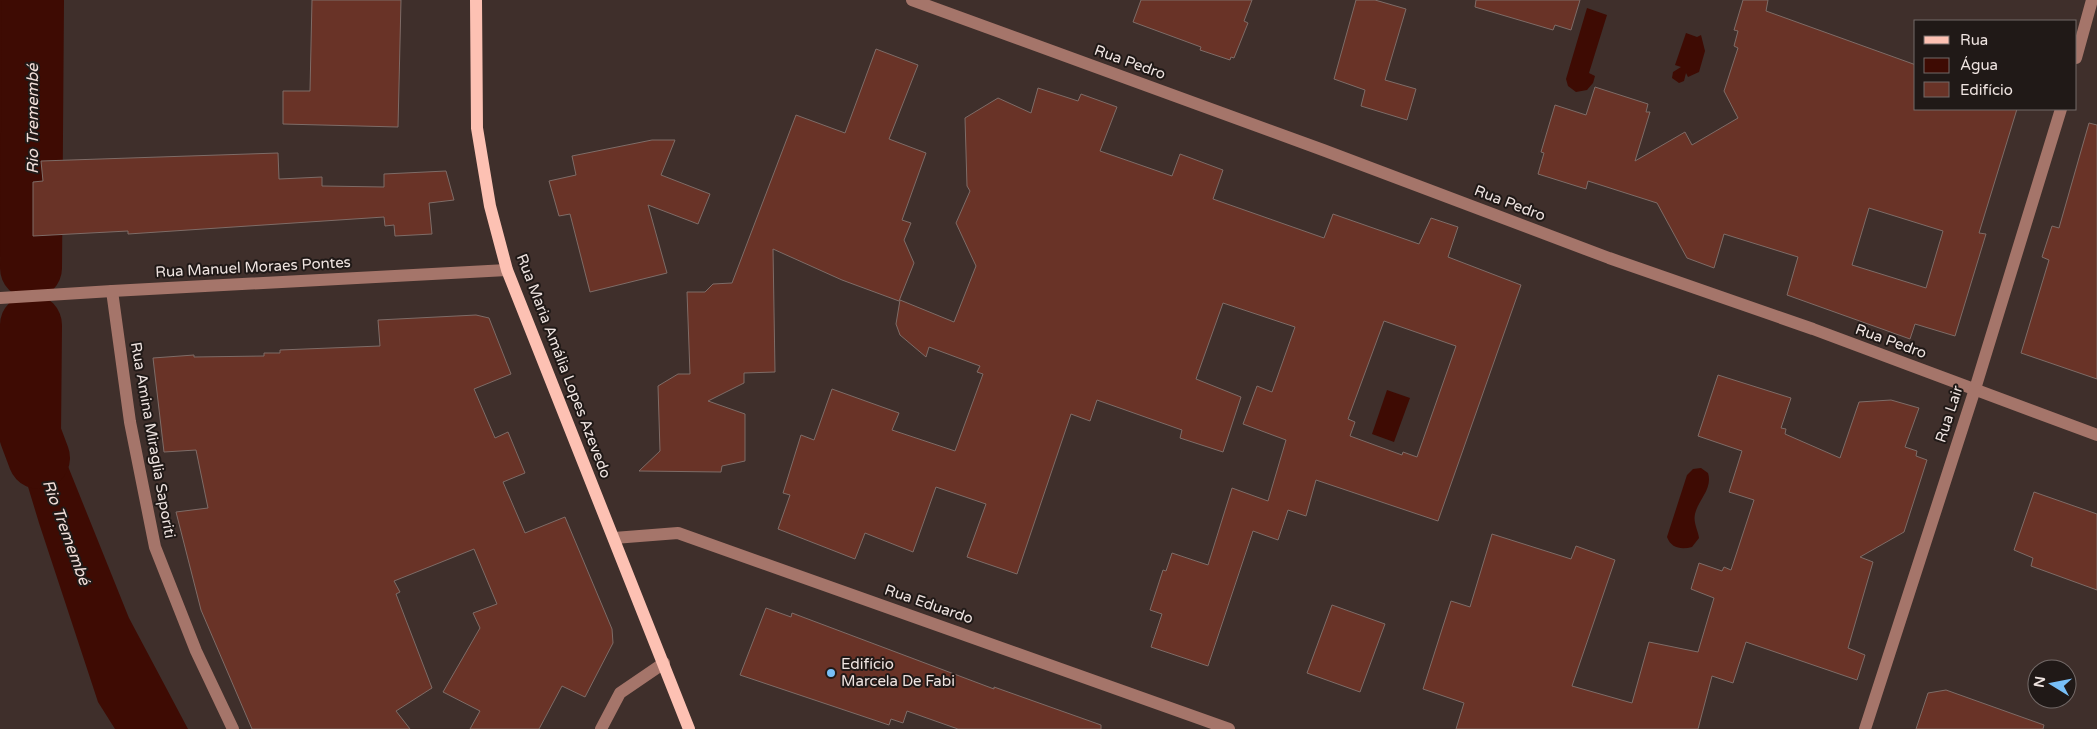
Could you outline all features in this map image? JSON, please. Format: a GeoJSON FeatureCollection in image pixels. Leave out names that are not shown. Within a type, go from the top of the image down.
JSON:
{"type":"FeatureCollection","features":[{"type":"Feature","properties":{"kind":"main road","name":"Rua Maria Amália Lopes Azevedo"},"geometry":{"type":"LineString","coordinates":[[476,0],[477,128],[490,206],[508,270],[690,729]]}},
{"type":"Feature","properties":{"kind":"street","name":"Rua Pedro"},"geometry":{"type":"LineString","coordinates":[[912,0],[1323,150],[1609,258],[1975,389],[2097,435]]}},
{"type":"Feature","properties":{"kind":"street"},"geometry":{"type":"LineString","coordinates":[[2077,54],[2092,0]]}},
{"type":"Feature","properties":{"kind":"street","name":"Rua Lair"},"geometry":{"type":"LineString","coordinates":[[1865,729],[1975,389],[2061,110]]}},
{"type":"Feature","properties":{"kind":"street","name":"Rua Manuel Moraes Pontes"},"geometry":{"type":"LineString","coordinates":[[0,298],[508,270]]}},
{"type":"Feature","properties":{"kind":"street","name":"Rua Amina Miraglia Saporiti"},"geometry":{"type":"LineString","coordinates":[[112,291],[130,422],[155,547],[196,651],[233,729]]}},
{"type":"Feature","properties":{"kind":"street","name":"Rua Eduardo"},"geometry":{"type":"LineString","coordinates":[[614,538],[678,533],[1229,729]]}},
{"type":"Feature","properties":{"kind":"street"},"geometry":{"type":"LineString","coordinates":[[601,729],[620,693],[664,663]]}},
{"type":"Feature","properties":{"kind":"water"},"geometry":{"type":"Polygon","coordinates":[[[0,0],[28,0],[15,256],[0,257],[0,0]]]}},
{"type":"Feature","properties":{"kind":"water"},"geometry":{"type":"Polygon","coordinates":[[[1587,8],[1607,15],[1589,73],[1595,76],[1593,83],[1587,90],[1576,92],[1568,86],[1566,79],[1587,8]]]}},
{"type":"Feature","properties":{"kind":"water"},"geometry":{"type":"Polygon","coordinates":[[[1686,33],[1697,37],[1701,35],[1705,51],[1699,72],[1688,77],[1686,73],[1684,81],[1679,83],[1672,78],[1673,72],[1681,67],[1675,65],[1686,33]]]}},
{"type":"Feature","properties":{"kind":"water"},"geometry":{"type":"Polygon","coordinates":[[[12,327],[129,618],[188,729],[115,729],[98,702],[39,523],[0,394],[0,328],[12,327]]]}},
{"type":"Feature","properties":{"kind":"water"},"geometry":{"type":"Polygon","coordinates":[[[1387,390],[1410,398],[1394,442],[1372,434],[1387,390]]]}},
{"type":"Feature","properties":{"kind":"water"},"geometry":{"type":"Polygon","coordinates":[[[1701,468],[1708,473],[1709,484],[1695,514],[1699,538],[1692,547],[1677,547],[1671,544],[1667,537],[1687,475],[1693,469],[1701,468]]]}},
{"type":"Feature","properties":{"kind":"building"},"geometry":{"type":"Polygon","coordinates":[[[312,0],[401,0],[398,127],[283,124],[283,91],[310,91],[312,0]]]}},
{"type":"Feature","properties":{"kind":"building"},"geometry":{"type":"Polygon","coordinates":[[[1141,0],[1252,0],[1244,21],[1248,23],[1234,58],[1231,57],[1230,60],[1200,50],[1201,47],[1133,22],[1141,0]]]}},
{"type":"Feature","properties":{"kind":"building"},"geometry":{"type":"Polygon","coordinates":[[[1356,0],[1375,0],[1406,9],[1385,80],[1416,89],[1407,120],[1361,106],[1365,90],[1334,79],[1356,0]]]}},
{"type":"Feature","properties":{"kind":"building"},"geometry":{"type":"Polygon","coordinates":[[[1476,0],[1580,0],[1571,30],[1555,25],[1553,30],[1475,7],[1476,0]]]}},
{"type":"Feature","properties":{"kind":"building"},"geometry":{"type":"Polygon","coordinates":[[[1743,0],[1768,0],[1766,11],[1914,64],[1914,110],[2017,110],[1979,233],[1986,234],[1955,336],[1915,324],[1910,339],[1787,295],[1798,257],[1724,234],[1714,268],[1687,258],[1657,203],[1588,181],[1586,189],[1538,174],[1544,153],[1541,152],[1555,105],[1586,115],[1595,87],[1648,104],[1646,112],[1650,112],[1635,161],[1685,132],[1692,145],[1738,118],[1724,91],[1738,48],[1734,46],[1738,31],[1734,30],[1743,0]],[[1869,208],[1852,265],[1926,288],[1943,231],[1869,208]]]}},
{"type":"Feature","properties":{"kind":"building"},"geometry":{"type":"Polygon","coordinates":[[[876,49],[918,65],[889,139],[926,153],[902,220],[911,223],[904,240],[914,263],[899,301],[842,280],[773,249],[775,372],[744,373],[744,383],[708,401],[745,414],[745,461],[722,466],[721,472],[639,471],[660,451],[658,386],[678,374],[690,374],[687,292],[705,292],[713,284],[732,283],[796,115],[845,133],[876,49]]]}},
{"type":"Feature","properties":{"kind":"building"},"geometry":{"type":"Polygon","coordinates":[[[1038,88],[1078,101],[1081,94],[1117,107],[1100,151],[1172,176],[1180,154],[1223,170],[1213,199],[1324,238],[1333,214],[1419,244],[1431,218],[1458,227],[1448,257],[1521,285],[1438,521],[1316,480],[1306,516],[1288,510],[1278,540],[1253,531],[1208,666],[1151,647],[1162,614],[1150,610],[1163,570],[1166,571],[1172,553],[1208,565],[1232,488],[1268,501],[1286,440],[1243,424],[1257,386],[1272,392],[1295,327],[1223,303],[1196,379],[1241,397],[1223,452],[1180,438],[1182,430],[1097,400],[1090,421],[1071,414],[1017,574],[967,557],[986,504],[936,487],[913,552],[865,533],[855,559],[778,529],[790,495],[783,493],[801,435],[814,440],[832,389],[899,413],[892,430],[955,451],[983,374],[977,372],[980,366],[929,347],[926,357],[900,335],[896,324],[900,300],[954,322],[976,266],[956,223],[970,191],[967,186],[965,118],[998,98],[1031,113],[1038,88]],[[1384,321],[1348,419],[1355,422],[1350,436],[1402,455],[1403,452],[1417,457],[1456,346],[1384,321]]]}},
{"type":"Feature","properties":{"kind":"building"},"geometry":{"type":"Polygon","coordinates":[[[2089,123],[2097,125],[2097,379],[2021,353],[2049,260],[2042,257],[2052,226],[2059,228],[2089,123]]]}},
{"type":"Feature","properties":{"kind":"building"},"geometry":{"type":"Polygon","coordinates":[[[652,140],[675,140],[661,175],[710,194],[698,224],[648,205],[667,273],[590,292],[570,214],[559,216],[549,181],[576,175],[572,156],[652,140]]]}},
{"type":"Feature","properties":{"kind":"building"},"geometry":{"type":"Polygon","coordinates":[[[278,153],[279,179],[322,177],[322,186],[384,187],[384,174],[446,171],[454,200],[429,203],[432,234],[395,236],[394,225],[385,226],[384,217],[128,234],[128,231],[33,236],[33,182],[43,181],[41,161],[278,153]]]}},
{"type":"Feature","properties":{"kind":"building"},"geometry":{"type":"Polygon","coordinates":[[[476,315],[489,318],[511,374],[474,389],[495,438],[508,432],[525,473],[503,482],[525,533],[565,517],[612,629],[613,643],[585,697],[562,686],[539,729],[470,729],[480,711],[443,692],[480,628],[473,613],[497,604],[474,549],[394,581],[400,592],[396,594],[432,688],[396,711],[410,729],[252,729],[201,610],[176,512],[208,508],[196,450],[164,452],[153,358],[194,355],[194,357],[264,356],[264,353],[280,353],[280,350],[380,346],[378,320],[476,315]]]}},
{"type":"Feature","properties":{"kind":"building"},"geometry":{"type":"Polygon","coordinates":[[[1718,375],[1791,398],[1781,428],[1786,429],[1785,434],[1840,458],[1859,402],[1891,400],[1919,408],[1905,447],[1917,451],[1916,456],[1927,460],[1904,532],[1860,557],[1873,562],[1848,648],[1865,655],[1857,680],[1746,642],[1733,683],[1712,676],[1698,729],[1456,729],[1464,703],[1423,689],[1451,601],[1470,607],[1492,534],[1571,559],[1576,546],[1615,560],[1572,686],[1632,703],[1649,642],[1698,652],[1714,598],[1691,589],[1699,563],[1722,571],[1724,567],[1731,570],[1754,500],[1729,492],[1742,451],[1698,436],[1718,375]]]}},
{"type":"Feature","properties":{"kind":"building"},"geometry":{"type":"Polygon","coordinates":[[[2034,492],[2097,514],[2097,590],[2031,566],[2033,558],[2014,550],[2034,492]]]}},
{"type":"Feature","properties":{"kind":"building"},"geometry":{"type":"Polygon","coordinates":[[[1332,605],[1385,624],[1360,692],[1307,673],[1332,605]]]}},
{"type":"Feature","properties":{"kind":"building"},"geometry":{"type":"Polygon","coordinates":[[[766,608],[791,617],[792,613],[994,689],[994,687],[1101,725],[1101,729],[958,729],[907,711],[903,723],[891,719],[889,725],[740,675],[766,608]]]}},
{"type":"Feature","properties":{"kind":"building"},"geometry":{"type":"Polygon","coordinates":[[[1946,690],[2044,725],[2043,729],[1916,729],[1928,693],[1946,690]]]}},
{"type":"Feature","properties":{"kind":"waterway","name":"Rio Tremembé"},"geometry":{"type":"LineString","coordinates":[[31,268],[33,0]]}},
{"type":"Feature","properties":{"kind":"waterway","name":"Rio Tremembé"},"geometry":{"type":"LineString","coordinates":[[31,325],[30,434],[39,458]]}},
{"type":"Feature","properties":{"kind":"place","name":"Edifício Marcela De Fabi"},"geometry":{"type":"Point","coordinates":[831,673]}}]}
